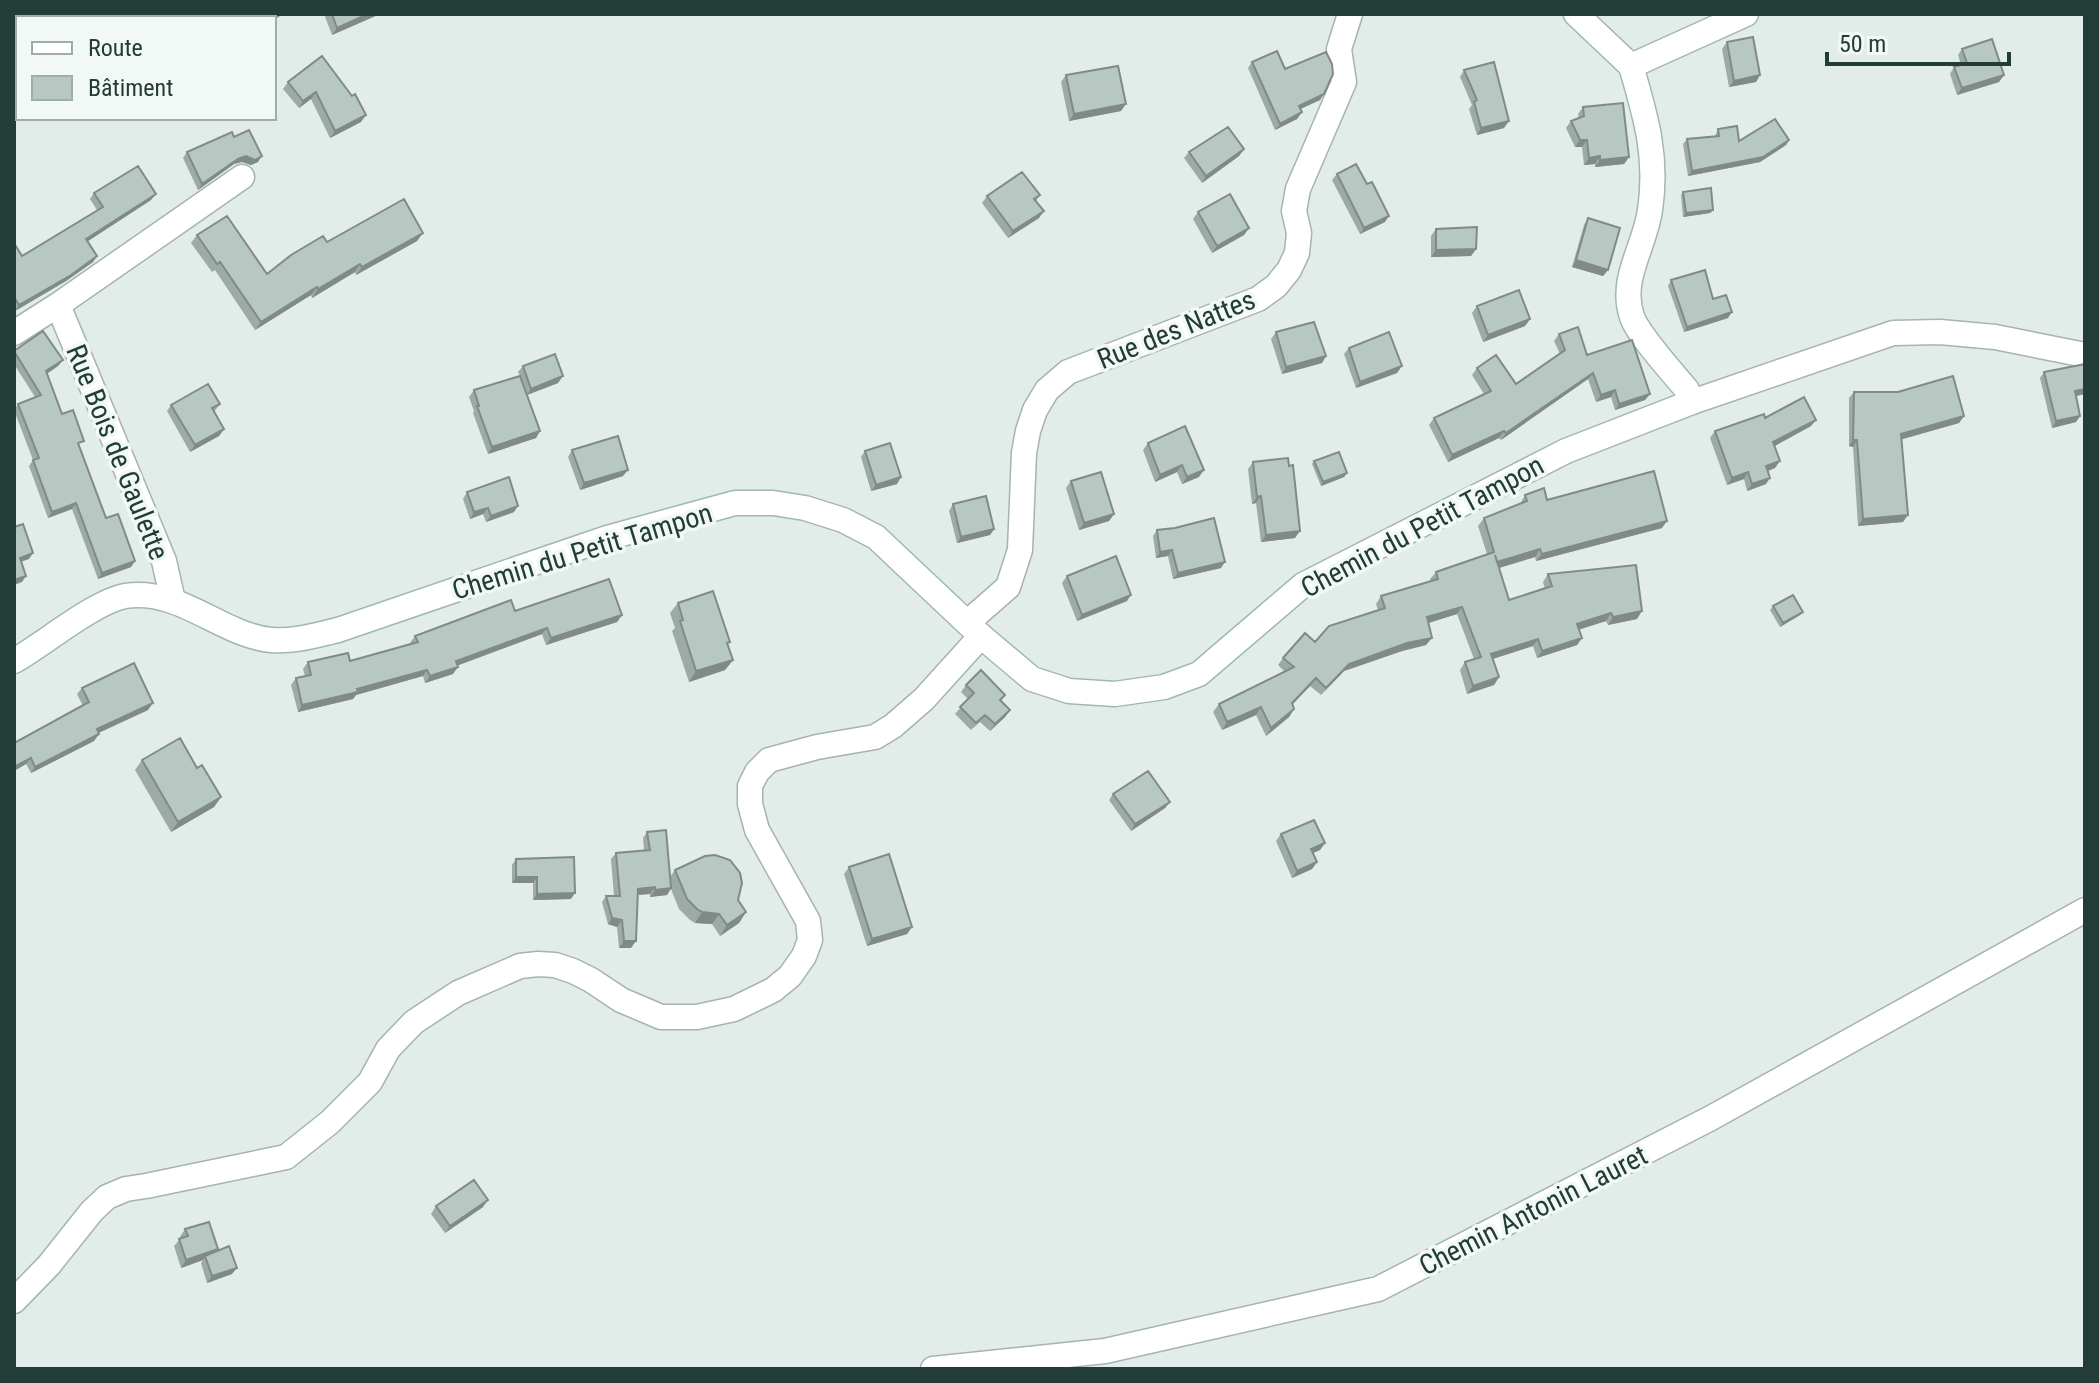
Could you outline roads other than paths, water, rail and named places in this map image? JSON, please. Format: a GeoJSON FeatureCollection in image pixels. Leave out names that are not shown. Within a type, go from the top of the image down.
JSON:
{"type":"FeatureCollection","features":[{"type":"Feature","properties":{"kind":"street","name":"Rue des Nattes"},"geometry":{"type":"LineString","coordinates":[[14,1301],[107,1197],[126,1189],[286,1157],[330,1122],[370,1082],[388,1049],[414,1022],[458,993],[520,966],[555,965],[573,971],[621,1000],[661,1017],[697,1017],[734,1009],[773,990],[790,976],[804,956],[810,940],[808,921],[757,830],[750,804],[750,786],[757,772],[769,760],[817,747],[875,737],[911,712],[1008,587],[1020,550],[1024,453],[1028,431],[1035,410],[1047,390],[1068,372],[1258,299],[1276,286],[1289,270],[1297,253],[1299,233],[1294,211],[1298,189],[1344,82],[1339,49],[1350,14]]}},
{"type":"Feature","properties":{"kind":"street"},"geometry":{"type":"LineString","coordinates":[[1576,14],[1631,66],[1648,122],[1653,174],[1649,214],[1628,281],[1628,300],[1633,320],[1687,390],[1692,402]]}},
{"type":"Feature","properties":{"kind":"street"},"geometry":{"type":"LineString","coordinates":[[1631,66],[1746,14]]}},
{"type":"Feature","properties":{"kind":"street","name":"Rue Bois de Gaulette"},"geometry":{"type":"LineString","coordinates":[[14,333],[242,177]]}},
{"type":"Feature","properties":{"kind":"street","name":"Rue Bois de Gaulette"},"geometry":{"type":"LineString","coordinates":[[58,305],[164,561],[173,601]]}},
{"type":"Feature","properties":{"kind":"street","name":"Chemin du Petit Tampon"},"geometry":{"type":"LineString","coordinates":[[14,661],[99,606],[126,596],[173,601],[245,633],[270,640],[300,639],[338,630],[607,538],[735,503],[773,503],[805,508],[843,520],[876,537],[1032,679],[1069,691],[1115,694],[1164,687],[1199,674],[1303,585],[1566,451],[1692,402],[1893,333],[1940,332],[1995,337],[2085,355]]}},
{"type":"Feature","properties":{"kind":"street","name":"Chemin Antonin Lauret"},"geometry":{"type":"LineString","coordinates":[[933,1369],[1105,1351],[1378,1289],[1711,1118],[2085,910]]}}]}
